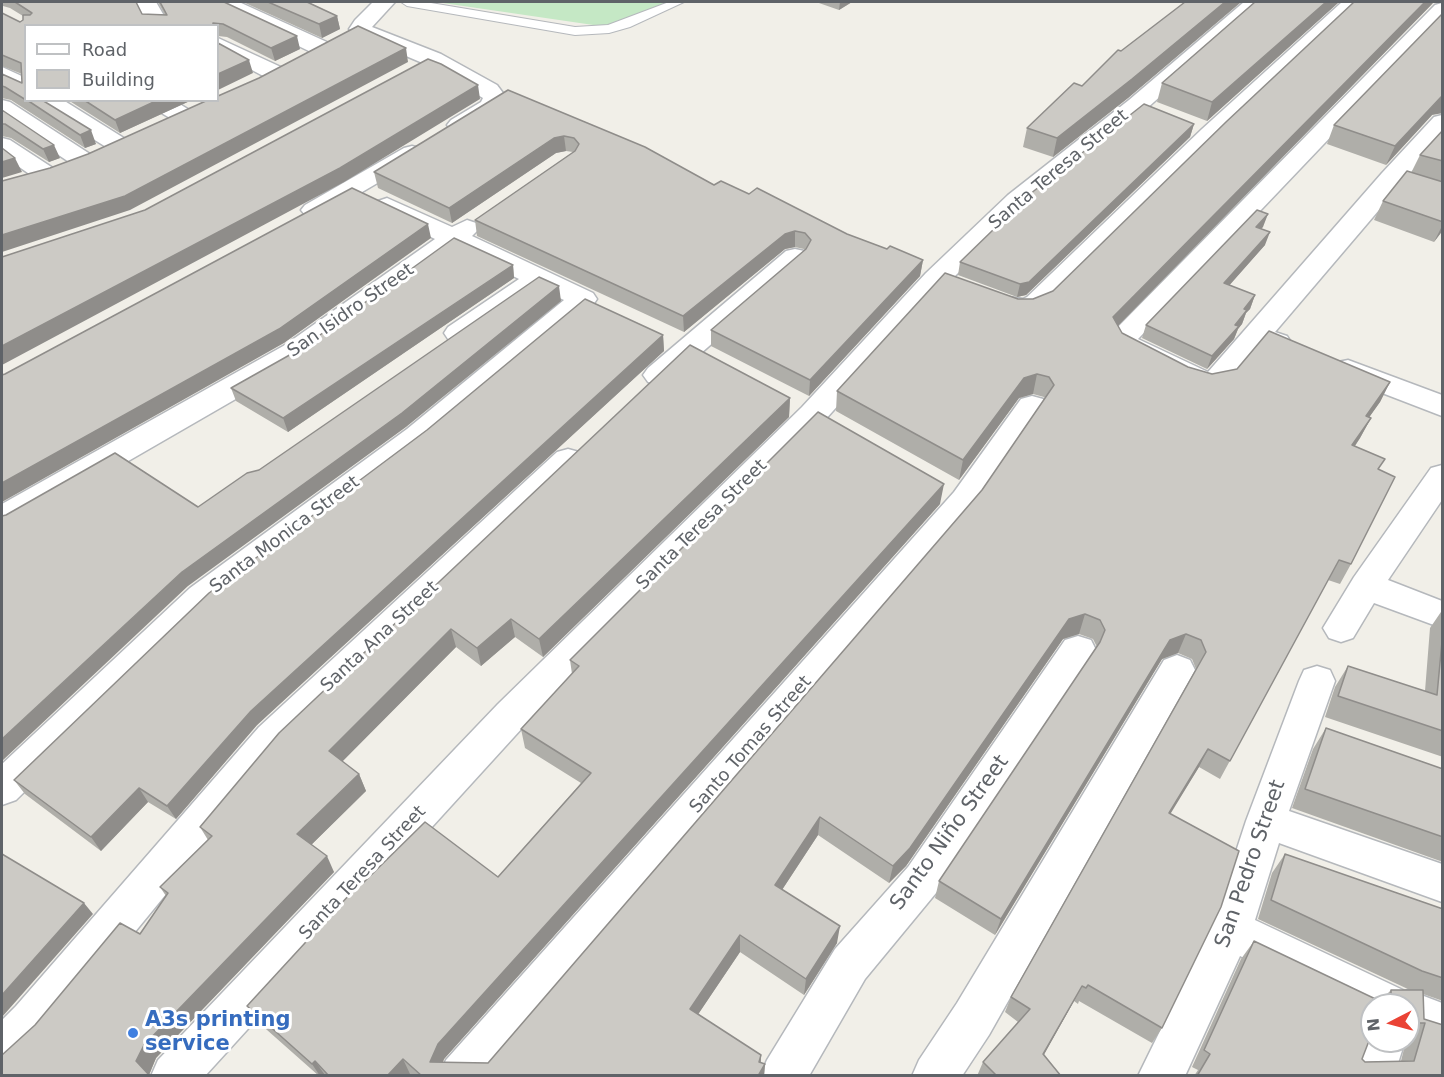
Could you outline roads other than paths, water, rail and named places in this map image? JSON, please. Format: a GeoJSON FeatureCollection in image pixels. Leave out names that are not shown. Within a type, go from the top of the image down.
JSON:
{"type":"FeatureCollection","features":[{"type":"Feature","properties":{"kind":"street"},"geometry":{"type":"LineString","coordinates":[[146,2],[173,24]]}},
{"type":"Feature","properties":{"kind":"street"},"geometry":{"type":"LineString","coordinates":[[223,2],[321,48]]}},
{"type":"Feature","properties":{"kind":"street"},"geometry":{"type":"LineString","coordinates":[[254,84],[360,29],[365,20],[385,2]]}},
{"type":"Feature","properties":{"kind":"street","name":"Santa Teresa Street"},"geometry":{"type":"LineString","coordinates":[[174,1076],[511,715],[947,283],[1017,200],[1147,109],[1256,2]]}},
{"type":"Feature","properties":{"kind":"street"},"geometry":{"type":"LineString","coordinates":[[992,300],[1014,308],[1028,308],[1037,303],[1200,130],[1353,2]]}},
{"type":"Feature","properties":{"kind":"street"},"geometry":{"type":"LineString","coordinates":[[1443,9],[1123,338],[1127,345],[1192,378],[1205,382],[1217,380],[1391,178],[1443,122]]}},
{"type":"Feature","properties":{"kind":"street"},"geometry":{"type":"LineString","coordinates":[[291,223],[354,189],[491,106],[495,97],[489,90],[422,65],[360,29]]}},
{"type":"Feature","properties":{"kind":"street"},"geometry":{"type":"LineString","coordinates":[[219,45],[275,73]]}},
{"type":"Feature","properties":{"kind":"street"},"geometry":{"type":"LineString","coordinates":[[2,74],[24,87]]}},
{"type":"Feature","properties":{"kind":"street"},"geometry":{"type":"LineString","coordinates":[[13,184],[47,175],[130,141],[50,102]]}},
{"type":"Feature","properties":{"kind":"street"},"geometry":{"type":"LineString","coordinates":[[162,102],[192,112],[162,126]]}},
{"type":"Feature","properties":{"kind":"street"},"geometry":{"type":"LineString","coordinates":[[2,107],[84,161]]}},
{"type":"Feature","properties":{"kind":"street"},"geometry":{"type":"LineString","coordinates":[[2,145],[47,175]]}},
{"type":"Feature","properties":{"kind":"street"},"geometry":{"type":"LineString","coordinates":[[1391,178],[1418,187]]}},
{"type":"Feature","properties":{"kind":"street"},"geometry":{"type":"LineString","coordinates":[[354,189],[538,278]]}},
{"type":"Feature","properties":{"kind":"street","name":"San Isidro Street"},"geometry":{"type":"LineString","coordinates":[[2,519],[295,352],[490,212]]}},
{"type":"Feature","properties":{"kind":"street"},"geometry":{"type":"LineString","coordinates":[[635,397],[795,256]]}},
{"type":"Feature","properties":{"kind":"street"},"geometry":{"type":"LineString","coordinates":[[434,350],[538,278]]}},
{"type":"Feature","properties":{"kind":"street","name":"Santa Monica Street"},"geometry":{"type":"LineString","coordinates":[[2,788],[202,597],[594,304],[538,278]]}},
{"type":"Feature","properties":{"kind":"street"},"geometry":{"type":"LineString","coordinates":[[1257,335],[1295,349]]}},
{"type":"Feature","properties":{"kind":"street"},"geometry":{"type":"LineString","coordinates":[[1327,361],[1443,406]]}},
{"type":"Feature","properties":{"kind":"street","name":"Santo Tomas Street"},"geometry":{"type":"LineString","coordinates":[[462,1076],[1032,406]]}},
{"type":"Feature","properties":{"kind":"street","name":"Santa Ana Street"},"geometry":{"type":"LineString","coordinates":[[2,1051],[32,1022],[272,738],[592,438]]}},
{"type":"Feature","properties":{"kind":"street"},"geometry":{"type":"LineString","coordinates":[[1341,628],[1366,586],[1437,493]]}},
{"type":"Feature","properties":{"kind":"street"},"geometry":{"type":"LineString","coordinates":[[1366,586],[1443,615]]}},
{"type":"Feature","properties":{"kind":"street","name":"Santo Niño Street"},"geometry":{"type":"LineString","coordinates":[[783,1076],[850,964],[922,880],[1078,650]]}},
{"type":"Feature","properties":{"kind":"street"},"geometry":{"type":"LineString","coordinates":[[935,1076],[974,1019],[1177,670]]}},
{"type":"Feature","properties":{"kind":"street","name":"San Pedro Street"},"geometry":{"type":"LineString","coordinates":[[1161,1076],[1231,930],[1266,821],[1317,732],[1317,681]]}},
{"type":"Feature","properties":{"kind":"street"},"geometry":{"type":"LineString","coordinates":[[1266,821],[1443,883]]}},
{"type":"Feature","properties":{"kind":"street"},"geometry":{"type":"LineString","coordinates":[[1231,930],[1364,993]]}},
{"type":"Feature","properties":{"kind":"street"},"geometry":{"type":"LineString","coordinates":[[1420,1016],[1443,1025]]}},
{"type":"Feature","properties":{"kind":"street"},"geometry":{"type":"LineString","coordinates":[[1371,1076],[1379,1053]]}},
{"type":"Feature","properties":{"kind":"lane"},"geometry":{"type":"LineString","coordinates":[[407,2],[574,31],[609,29],[678,2]]}},
{"type":"Feature","properties":{"kind":"place","name":"A3s printing service"},"geometry":{"type":"Point","coordinates":[133,1033]}}]}
